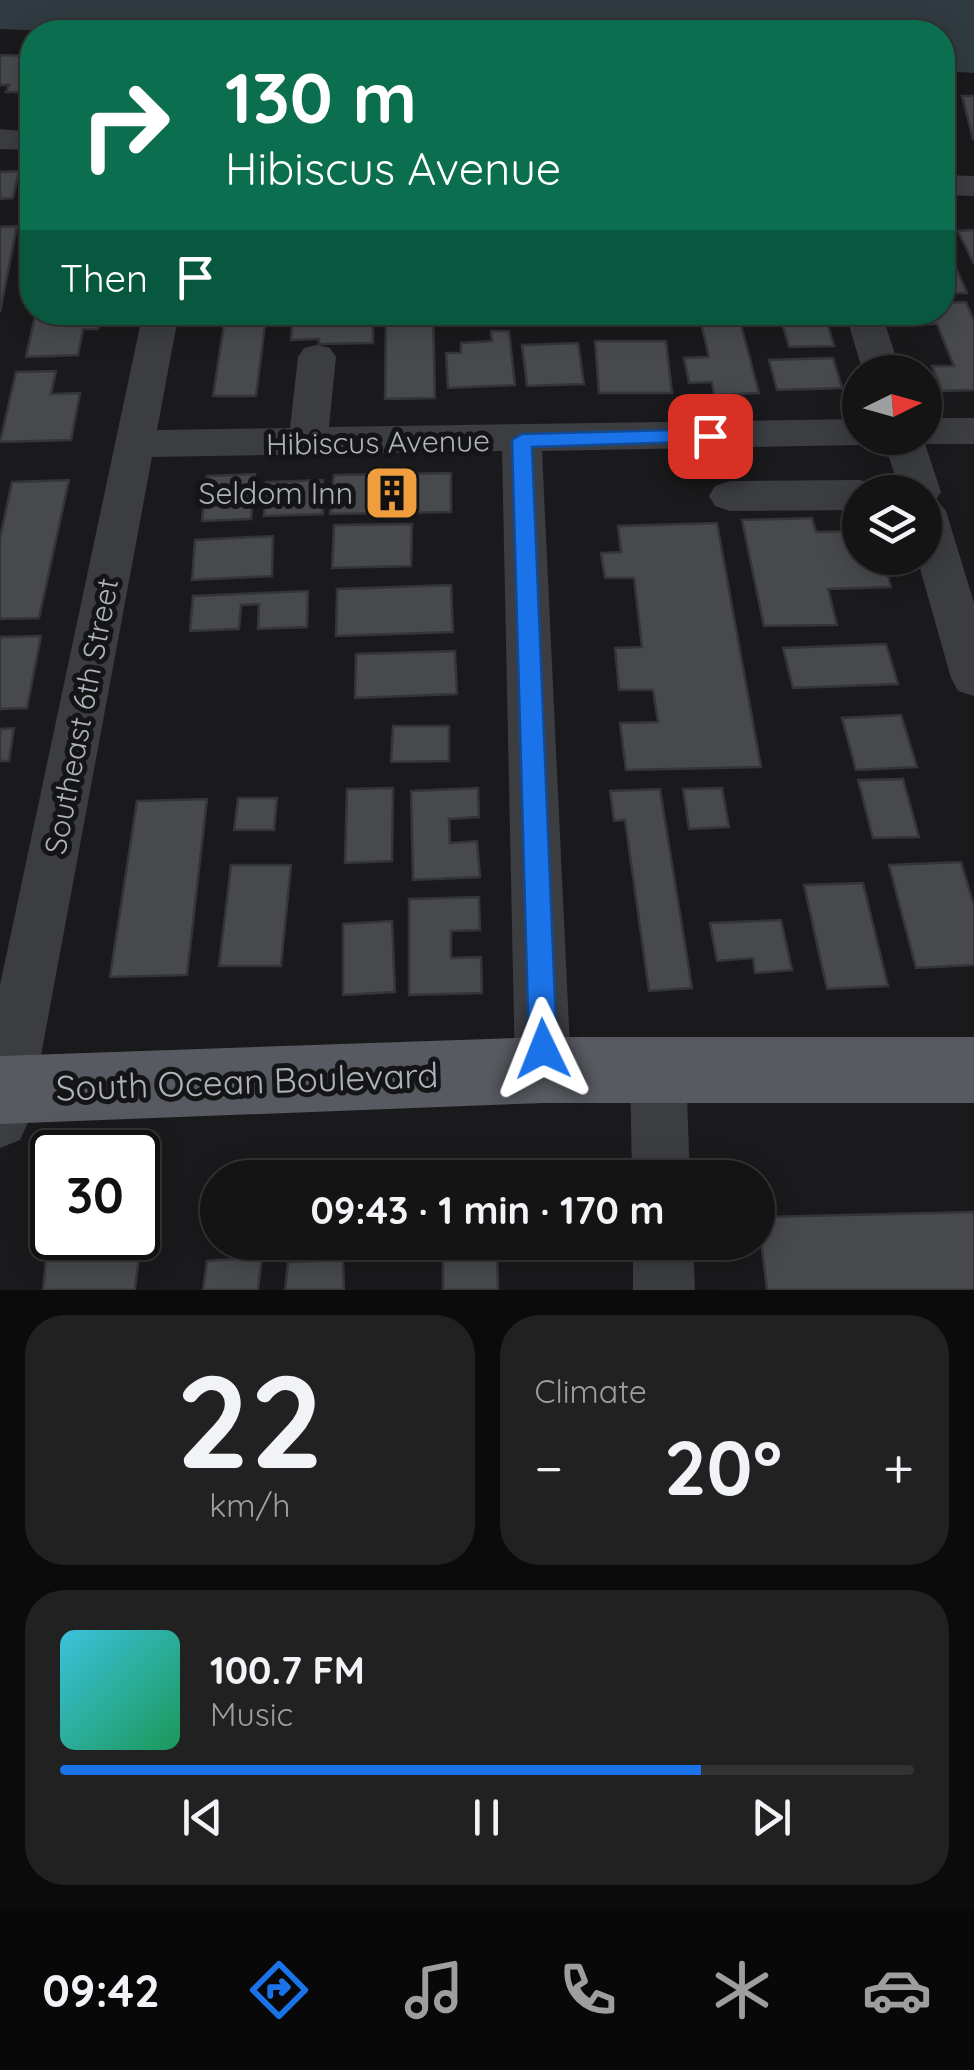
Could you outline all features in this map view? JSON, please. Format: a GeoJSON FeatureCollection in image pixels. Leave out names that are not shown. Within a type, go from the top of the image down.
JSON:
{"type":"FeatureCollection","features":[{"type":"Feature","properties":{"kind":"main road","name":"South Ocean Boulevard"},"geometry":{"type":"LineString","coordinates":[[2,1100],[544,1070],[974,1070]]}},
{"type":"Feature","properties":{"kind":"street","name":"Southeast 6th Street"},"geometry":{"type":"LineString","coordinates":[[2,1100],[159,325]]}},
{"type":"Feature","properties":{"kind":"street"},"geometry":{"type":"LineString","coordinates":[[867,325],[877,355]]}},
{"type":"Feature","properties":{"kind":"street"},"geometry":{"type":"LineString","coordinates":[[308,442],[316,357]]}},
{"type":"Feature","properties":{"kind":"street"},"geometry":{"type":"LineString","coordinates":[[942,431],[974,432]]}},
{"type":"Feature","properties":{"kind":"street","name":"Hibiscus Avenue"},"geometry":{"type":"LineString","coordinates":[[136,444],[842,432]]}},
{"type":"Feature","properties":{"kind":"street"},"geometry":{"type":"LineString","coordinates":[[522,440],[544,1070]]}},
{"type":"Feature","properties":{"kind":"street"},"geometry":{"type":"LineString","coordinates":[[730,496],[842,495]]}},
{"type":"Feature","properties":{"kind":"street"},"geometry":{"type":"LineString","coordinates":[[942,568],[974,678]]}},
{"type":"Feature","properties":{"kind":"street"},"geometry":{"type":"LineString","coordinates":[[658,1070],[660,1160]]}},
{"type":"Feature","properties":{"kind":"street"},"geometry":{"type":"LineString","coordinates":[[663,1260],[664,1290]]}},
{"type":"Feature","properties":{"kind":"shaded area"},"geometry":{"type":"Polygon","coordinates":[[[0,0],[974,0],[974,73],[955,72],[955,20],[20,20],[20,30],[0,29],[0,0]]]}},
{"type":"Feature","properties":{"kind":"building"},"geometry":{"type":"Polygon","coordinates":[[[0,55],[20,56],[20,92],[6,92],[9,85],[0,85],[0,55]]]}},
{"type":"Feature","properties":{"kind":"building"},"geometry":{"type":"Polygon","coordinates":[[[962,96],[974,96],[974,139],[973,139],[962,96]]]}},
{"type":"Feature","properties":{"kind":"building"},"geometry":{"type":"Polygon","coordinates":[[[19,171],[13,198],[0,199],[0,172],[19,171]]]}},
{"type":"Feature","properties":{"kind":"building"},"geometry":{"type":"Polygon","coordinates":[[[17,226],[0,312],[0,227],[17,226]]]}},
{"type":"Feature","properties":{"kind":"building"},"geometry":{"type":"Polygon","coordinates":[[[974,230],[974,264],[958,231],[974,230]]]}},
{"type":"Feature","properties":{"kind":"building"},"geometry":{"type":"Polygon","coordinates":[[[955,266],[967,293],[955,293],[955,266]]]}},
{"type":"Feature","properties":{"kind":"building"},"geometry":{"type":"Polygon","coordinates":[[[955,302],[966,302],[974,321],[974,390],[942,391],[942,366],[954,366],[937,325],[955,325],[955,302]]]}},
{"type":"Feature","properties":{"kind":"building"},"geometry":{"type":"Polygon","coordinates":[[[33,325],[99,325],[98,329],[83,329],[78,355],[26,357],[33,325]]]}},
{"type":"Feature","properties":{"kind":"building"},"geometry":{"type":"Polygon","coordinates":[[[224,325],[265,325],[256,396],[213,396],[224,325]]]}},
{"type":"Feature","properties":{"kind":"building"},"geometry":{"type":"Polygon","coordinates":[[[292,325],[373,325],[373,343],[291,340],[292,325]]]}},
{"type":"Feature","properties":{"kind":"building"},"geometry":{"type":"Polygon","coordinates":[[[386,325],[433,325],[435,398],[385,399],[386,325]]]}},
{"type":"Feature","properties":{"kind":"building"},"geometry":{"type":"Polygon","coordinates":[[[701,325],[741,325],[759,393],[714,395],[712,382],[689,383],[684,358],[709,357],[701,325]]]}},
{"type":"Feature","properties":{"kind":"building"},"geometry":{"type":"Polygon","coordinates":[[[783,325],[828,325],[834,346],[789,347],[783,325]]]}},
{"type":"Feature","properties":{"kind":"building"},"geometry":{"type":"Polygon","coordinates":[[[491,331],[509,331],[515,385],[448,388],[446,353],[461,353],[461,343],[492,341],[491,331]]]}},
{"type":"Feature","properties":{"kind":"building"},"geometry":{"type":"Polygon","coordinates":[[[595,341],[666,341],[672,393],[599,393],[595,341]]]}},
{"type":"Feature","properties":{"kind":"building"},"geometry":{"type":"Polygon","coordinates":[[[578,343],[584,384],[527,386],[522,345],[578,343]]]}},
{"type":"Feature","properties":{"kind":"building"},"geometry":{"type":"Polygon","coordinates":[[[833,358],[842,388],[777,390],[769,360],[833,358]]]}},
{"type":"Feature","properties":{"kind":"building"},"geometry":{"type":"Polygon","coordinates":[[[56,371],[51,394],[80,393],[71,440],[0,442],[16,372],[56,371]]]}},
{"type":"Feature","properties":{"kind":"building","name":"Seldom Inn"},"geometry":{"type":"Polygon","coordinates":[[[451,473],[451,512],[330,514],[334,475],[451,473]]]}},
{"type":"Feature","properties":{"kind":"building"},"geometry":{"type":"Polygon","coordinates":[[[255,474],[251,519],[202,521],[207,476],[255,474]]]}},
{"type":"Feature","properties":{"kind":"building"},"geometry":{"type":"Polygon","coordinates":[[[69,480],[39,618],[0,619],[0,538],[12,482],[69,480]]]}},
{"type":"Feature","properties":{"kind":"building"},"geometry":{"type":"Polygon","coordinates":[[[323,480],[323,514],[264,516],[266,482],[323,480]]]}},
{"type":"Feature","properties":{"kind":"building"},"geometry":{"type":"Polygon","coordinates":[[[812,518],[816,532],[842,531],[842,575],[888,575],[891,587],[828,589],[837,625],[764,626],[742,520],[812,518]]]}},
{"type":"Feature","properties":{"kind":"building"},"geometry":{"type":"Polygon","coordinates":[[[717,523],[761,767],[626,770],[620,723],[658,722],[653,690],[619,690],[615,648],[642,647],[634,578],[605,578],[601,553],[621,552],[618,526],[717,523]]]}},
{"type":"Feature","properties":{"kind":"building"},"geometry":{"type":"Polygon","coordinates":[[[412,524],[411,566],[332,568],[334,525],[412,524]]]}},
{"type":"Feature","properties":{"kind":"building"},"geometry":{"type":"Polygon","coordinates":[[[273,536],[272,576],[192,580],[195,540],[273,536]]]}},
{"type":"Feature","properties":{"kind":"building"},"geometry":{"type":"Polygon","coordinates":[[[451,585],[453,632],[336,636],[337,589],[451,585]]]}},
{"type":"Feature","properties":{"kind":"building"},"geometry":{"type":"Polygon","coordinates":[[[308,591],[307,627],[258,629],[259,604],[241,605],[239,629],[190,631],[193,596],[308,591]]]}},
{"type":"Feature","properties":{"kind":"building"},"geometry":{"type":"Polygon","coordinates":[[[41,636],[27,708],[0,709],[0,637],[41,636]]]}},
{"type":"Feature","properties":{"kind":"building"},"geometry":{"type":"Polygon","coordinates":[[[886,644],[898,684],[793,688],[783,648],[886,644]]]}},
{"type":"Feature","properties":{"kind":"building"},"geometry":{"type":"Polygon","coordinates":[[[455,651],[457,694],[355,698],[356,654],[455,651]]]}},
{"type":"Feature","properties":{"kind":"building"},"geometry":{"type":"Polygon","coordinates":[[[901,715],[917,767],[856,770],[842,718],[901,715]]]}},
{"type":"Feature","properties":{"kind":"building"},"geometry":{"type":"Polygon","coordinates":[[[393,726],[449,726],[449,761],[391,762],[393,726]]]}},
{"type":"Feature","properties":{"kind":"building"},"geometry":{"type":"Polygon","coordinates":[[[14,728],[9,761],[0,761],[0,729],[14,728]]]}},
{"type":"Feature","properties":{"kind":"building"},"geometry":{"type":"Polygon","coordinates":[[[903,779],[919,837],[873,838],[858,780],[903,779]]]}},
{"type":"Feature","properties":{"kind":"building"},"geometry":{"type":"Polygon","coordinates":[[[393,788],[392,861],[345,863],[347,789],[393,788]]]}},
{"type":"Feature","properties":{"kind":"building"},"geometry":{"type":"Polygon","coordinates":[[[478,788],[479,817],[449,819],[450,843],[477,841],[480,877],[413,880],[411,791],[478,788]]]}},
{"type":"Feature","properties":{"kind":"building"},"geometry":{"type":"Polygon","coordinates":[[[722,788],[729,827],[689,829],[683,789],[722,788]]]}},
{"type":"Feature","properties":{"kind":"building"},"geometry":{"type":"Polygon","coordinates":[[[660,789],[692,988],[649,991],[625,820],[614,821],[610,791],[660,789]]]}},
{"type":"Feature","properties":{"kind":"building"},"geometry":{"type":"Polygon","coordinates":[[[238,798],[277,798],[274,830],[234,830],[238,798]]]}},
{"type":"Feature","properties":{"kind":"building"},"geometry":{"type":"Polygon","coordinates":[[[207,799],[187,975],[110,977],[137,801],[207,799]]]}},
{"type":"Feature","properties":{"kind":"building"},"geometry":{"type":"Polygon","coordinates":[[[961,862],[974,906],[974,965],[916,968],[889,865],[961,862]]]}},
{"type":"Feature","properties":{"kind":"building"},"geometry":{"type":"Polygon","coordinates":[[[231,865],[291,865],[281,966],[219,966],[231,865]]]}},
{"type":"Feature","properties":{"kind":"building"},"geometry":{"type":"Polygon","coordinates":[[[863,883],[888,986],[827,989],[804,885],[863,883]]]}},
{"type":"Feature","properties":{"kind":"building"},"geometry":{"type":"Polygon","coordinates":[[[479,897],[480,930],[451,931],[451,958],[481,957],[482,993],[409,995],[409,899],[479,897]]]}},
{"type":"Feature","properties":{"kind":"building"},"geometry":{"type":"Polygon","coordinates":[[[781,920],[792,970],[755,973],[753,958],[717,961],[710,923],[781,920]]]}},
{"type":"Feature","properties":{"kind":"building"},"geometry":{"type":"Polygon","coordinates":[[[392,921],[395,992],[343,995],[343,924],[392,921]]]}},
{"type":"Feature","properties":{"kind":"building"},"geometry":{"type":"Polygon","coordinates":[[[974,1212],[974,1290],[767,1290],[763,1260],[775,1260],[775,1217],[974,1212]]]}},
{"type":"Feature","properties":{"kind":"building"},"geometry":{"type":"Polygon","coordinates":[[[46,1260],[138,1260],[135,1290],[43,1290],[46,1260]]]}},
{"type":"Feature","properties":{"kind":"building"},"geometry":{"type":"Polygon","coordinates":[[[262,1260],[258,1290],[203,1290],[207,1261],[262,1260]]]}},
{"type":"Feature","properties":{"kind":"building"},"geometry":{"type":"Polygon","coordinates":[[[343,1260],[344,1290],[285,1290],[288,1262],[343,1260]]]}},
{"type":"Feature","properties":{"kind":"building"},"geometry":{"type":"Polygon","coordinates":[[[443,1260],[497,1260],[498,1290],[443,1290],[443,1260]]]}},
{"type":"Feature","properties":{"kind":"place","name":"Seldom Inn"},"geometry":{"type":"Point","coordinates":[392,493]}},
{"type":"Feature","properties":{"kind":"route"},"geometry":{"type":"LineString","coordinates":[[543,1049],[522,440],[710,436]]}}]}
